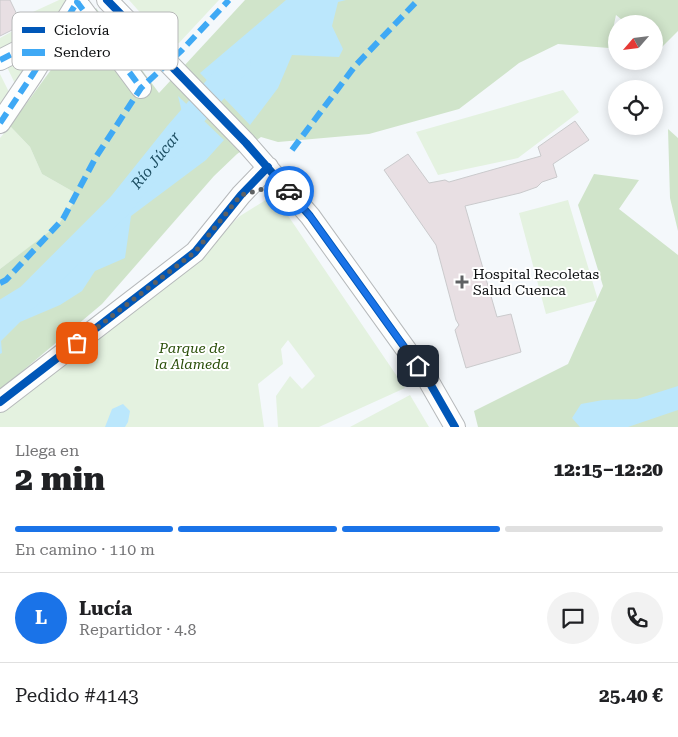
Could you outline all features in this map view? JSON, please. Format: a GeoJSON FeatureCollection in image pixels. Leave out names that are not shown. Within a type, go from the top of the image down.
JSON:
{"type":"FeatureCollection","features":[{"type":"Feature","properties":{"kind":"street"},"geometry":{"type":"LineString","coordinates":[[70,12],[77,1],[85,12]]}},
{"type":"Feature","properties":{"kind":"street"},"geometry":{"type":"LineString","coordinates":[[109,3],[118,12]]}},
{"type":"Feature","properties":{"kind":"street"},"geometry":{"type":"LineString","coordinates":[[0,60],[12,54]]}},
{"type":"Feature","properties":{"kind":"street"},"geometry":{"type":"LineString","coordinates":[[0,123],[35,70]]}},
{"type":"Feature","properties":{"kind":"street"},"geometry":{"type":"LineString","coordinates":[[128,70],[141,88]]}},
{"type":"Feature","properties":{"kind":"street"},"geometry":{"type":"LineString","coordinates":[[174,70],[268,167],[310,216],[428,380],[455,427]]}},
{"type":"Feature","properties":{"kind":"street"},"geometry":{"type":"LineString","coordinates":[[241,195],[250,165],[245,143]]}},
{"type":"Feature","properties":{"kind":"street"},"geometry":{"type":"LineString","coordinates":[[0,402],[195,252],[241,195],[268,167]]}},
{"type":"Feature","properties":{"kind":"street"},"geometry":{"type":"LineString","coordinates":[[241,195],[267,188],[286,187]]}},
{"type":"Feature","properties":{"kind":"green space"},"geometry":{"type":"Polygon","coordinates":[[[59,0],[73,0],[65,12],[33,12],[59,0]]]}},
{"type":"Feature","properties":{"kind":"green space"},"geometry":{"type":"Polygon","coordinates":[[[129,0],[219,0],[179,43],[178,12],[140,12],[129,0]]]}},
{"type":"Feature","properties":{"kind":"green space"},"geometry":{"type":"Polygon","coordinates":[[[245,0],[678,0],[678,31],[663,46],[663,15],[608,15],[608,48],[558,44],[519,63],[459,109],[369,134],[278,142],[261,137],[237,154],[214,176],[102,304],[0,390],[0,269],[58,225],[79,195],[42,174],[30,147],[10,126],[51,70],[142,70],[159,93],[245,0]]]}},
{"type":"Feature","properties":{"kind":"green space"},"geometry":{"type":"Polygon","coordinates":[[[12,31],[12,51],[0,57],[0,38],[12,31]]]}},
{"type":"Feature","properties":{"kind":"green space"},"geometry":{"type":"Polygon","coordinates":[[[12,64],[12,70],[31,70],[18,90],[7,67],[12,64]]]}},
{"type":"Feature","properties":{"kind":"green space"},"geometry":{"type":"Polygon","coordinates":[[[0,74],[14,102],[0,116],[0,74]]]}},
{"type":"Feature","properties":{"kind":"green space"},"geometry":{"type":"Polygon","coordinates":[[[563,90],[579,112],[518,158],[438,175],[416,132],[563,90]]]}},
{"type":"Feature","properties":{"kind":"green space"},"geometry":{"type":"Polygon","coordinates":[[[10,126],[30,147],[42,174],[79,195],[59,225],[0,269],[0,138],[10,126]]]}},
{"type":"Feature","properties":{"kind":"green space"},"geometry":{"type":"Polygon","coordinates":[[[668,129],[678,138],[678,231],[670,198],[668,129]]]}},
{"type":"Feature","properties":{"kind":"green space"},"geometry":{"type":"Polygon","coordinates":[[[594,174],[639,180],[619,209],[678,255],[678,427],[478,427],[474,411],[568,364],[603,286],[578,205],[594,174]]]}},
{"type":"Feature","properties":{"kind":"green space","name":"Parque de la Alameda"},"geometry":{"type":"Polygon","coordinates":[[[274,195],[405,388],[319,427],[278,427],[276,396],[290,376],[302,389],[315,376],[288,340],[281,349],[283,364],[258,384],[264,427],[0,427],[0,406],[140,307],[240,216],[274,195]]]}},
{"type":"Feature","properties":{"kind":"green space"},"geometry":{"type":"Polygon","coordinates":[[[568,200],[598,300],[546,314],[519,213],[568,200]]]}},
{"type":"Feature","properties":{"kind":"green space"},"geometry":{"type":"Polygon","coordinates":[[[410,395],[429,427],[350,427],[410,395]]]}},
{"type":"Feature","properties":{"kind":"water"},"geometry":{"type":"Polygon","coordinates":[[[286,0],[346,0],[338,2],[332,26],[343,49],[339,57],[292,55],[278,88],[250,125],[200,73],[286,0]]]}},
{"type":"Feature","properties":{"kind":"water"},"geometry":{"type":"Polygon","coordinates":[[[178,96],[224,140],[206,160],[131,216],[125,258],[95,271],[82,291],[60,305],[20,322],[1,341],[2,353],[0,354],[0,305],[15,293],[41,280],[48,283],[61,255],[82,232],[95,239],[97,215],[142,162],[144,171],[158,170],[157,149],[182,112],[178,96]]]}},
{"type":"Feature","properties":{"kind":"water"},"geometry":{"type":"Polygon","coordinates":[[[678,386],[678,410],[628,427],[580,427],[572,418],[581,404],[603,400],[637,399],[678,386]]]}},
{"type":"Feature","properties":{"kind":"water"},"geometry":{"type":"Polygon","coordinates":[[[123,404],[130,411],[125,427],[105,427],[112,409],[123,404]]]}},
{"type":"Feature","properties":{"kind":"building"},"geometry":{"type":"Polygon","coordinates":[[[0,0],[10,0],[16,12],[12,12],[12,30],[0,36],[0,0]]]}},
{"type":"Feature","properties":{"kind":"building"},"geometry":{"type":"Polygon","coordinates":[[[575,121],[589,140],[553,164],[557,177],[520,193],[465,206],[497,317],[511,314],[521,352],[466,368],[455,330],[459,325],[456,320],[436,245],[384,170],[408,154],[429,183],[445,180],[449,182],[541,156],[538,147],[575,121]]]}},
{"type":"Feature","properties":{"kind":"waterway","name":"Río Júcar"},"geometry":{"type":"LineString","coordinates":[[0,314],[28,297],[120,205],[176,135],[238,63]]}},
{"type":"Feature","properties":{"kind":"marked path"},"geometry":{"type":"LineString","coordinates":[[78,0],[77,2],[84,12]]}},
{"type":"Feature","properties":{"kind":"marked path"},"geometry":{"type":"LineString","coordinates":[[178,54],[229,0]]}},
{"type":"Feature","properties":{"kind":"marked path"},"geometry":{"type":"LineString","coordinates":[[292,150],[355,66],[418,0]]}},
{"type":"Feature","properties":{"kind":"marked path"},"geometry":{"type":"LineString","coordinates":[[71,12],[77,2]]}},
{"type":"Feature","properties":{"kind":"marked path"},"geometry":{"type":"LineString","coordinates":[[0,60],[12,54]]}},
{"type":"Feature","properties":{"kind":"marked path"},"geometry":{"type":"LineString","coordinates":[[0,123],[35,70]]}},
{"type":"Feature","properties":{"kind":"marked path"},"geometry":{"type":"LineString","coordinates":[[128,70],[141,88]]}},
{"type":"Feature","properties":{"kind":"marked path"},"geometry":{"type":"LineString","coordinates":[[0,283],[6,280],[63,219],[96,157],[141,88],[160,70]]}},
{"type":"Feature","properties":{"kind":"cycle path"},"geometry":{"type":"LineString","coordinates":[[107,0],[119,12]]}},
{"type":"Feature","properties":{"kind":"cycle path"},"geometry":{"type":"LineString","coordinates":[[175,70],[246,143],[310,216],[428,380],[455,427]]}},
{"type":"Feature","properties":{"kind":"cycle path"},"geometry":{"type":"LineString","coordinates":[[0,402],[195,252],[241,195],[268,167]]}},
{"type":"Feature","properties":{"kind":"way so far"},"geometry":{"type":"LineString","coordinates":[[77,343],[195,252],[241,195],[267,188],[286,187],[289,191]]}},
{"type":"Feature","properties":{"kind":"place","name":"Hospital Recoletas Salud Cuenca"},"geometry":{"type":"Point","coordinates":[462,282]}},
{"type":"Feature","properties":{"kind":"route"},"geometry":{"type":"LineString","coordinates":[[289,191],[310,216],[418,366]]}}]}
